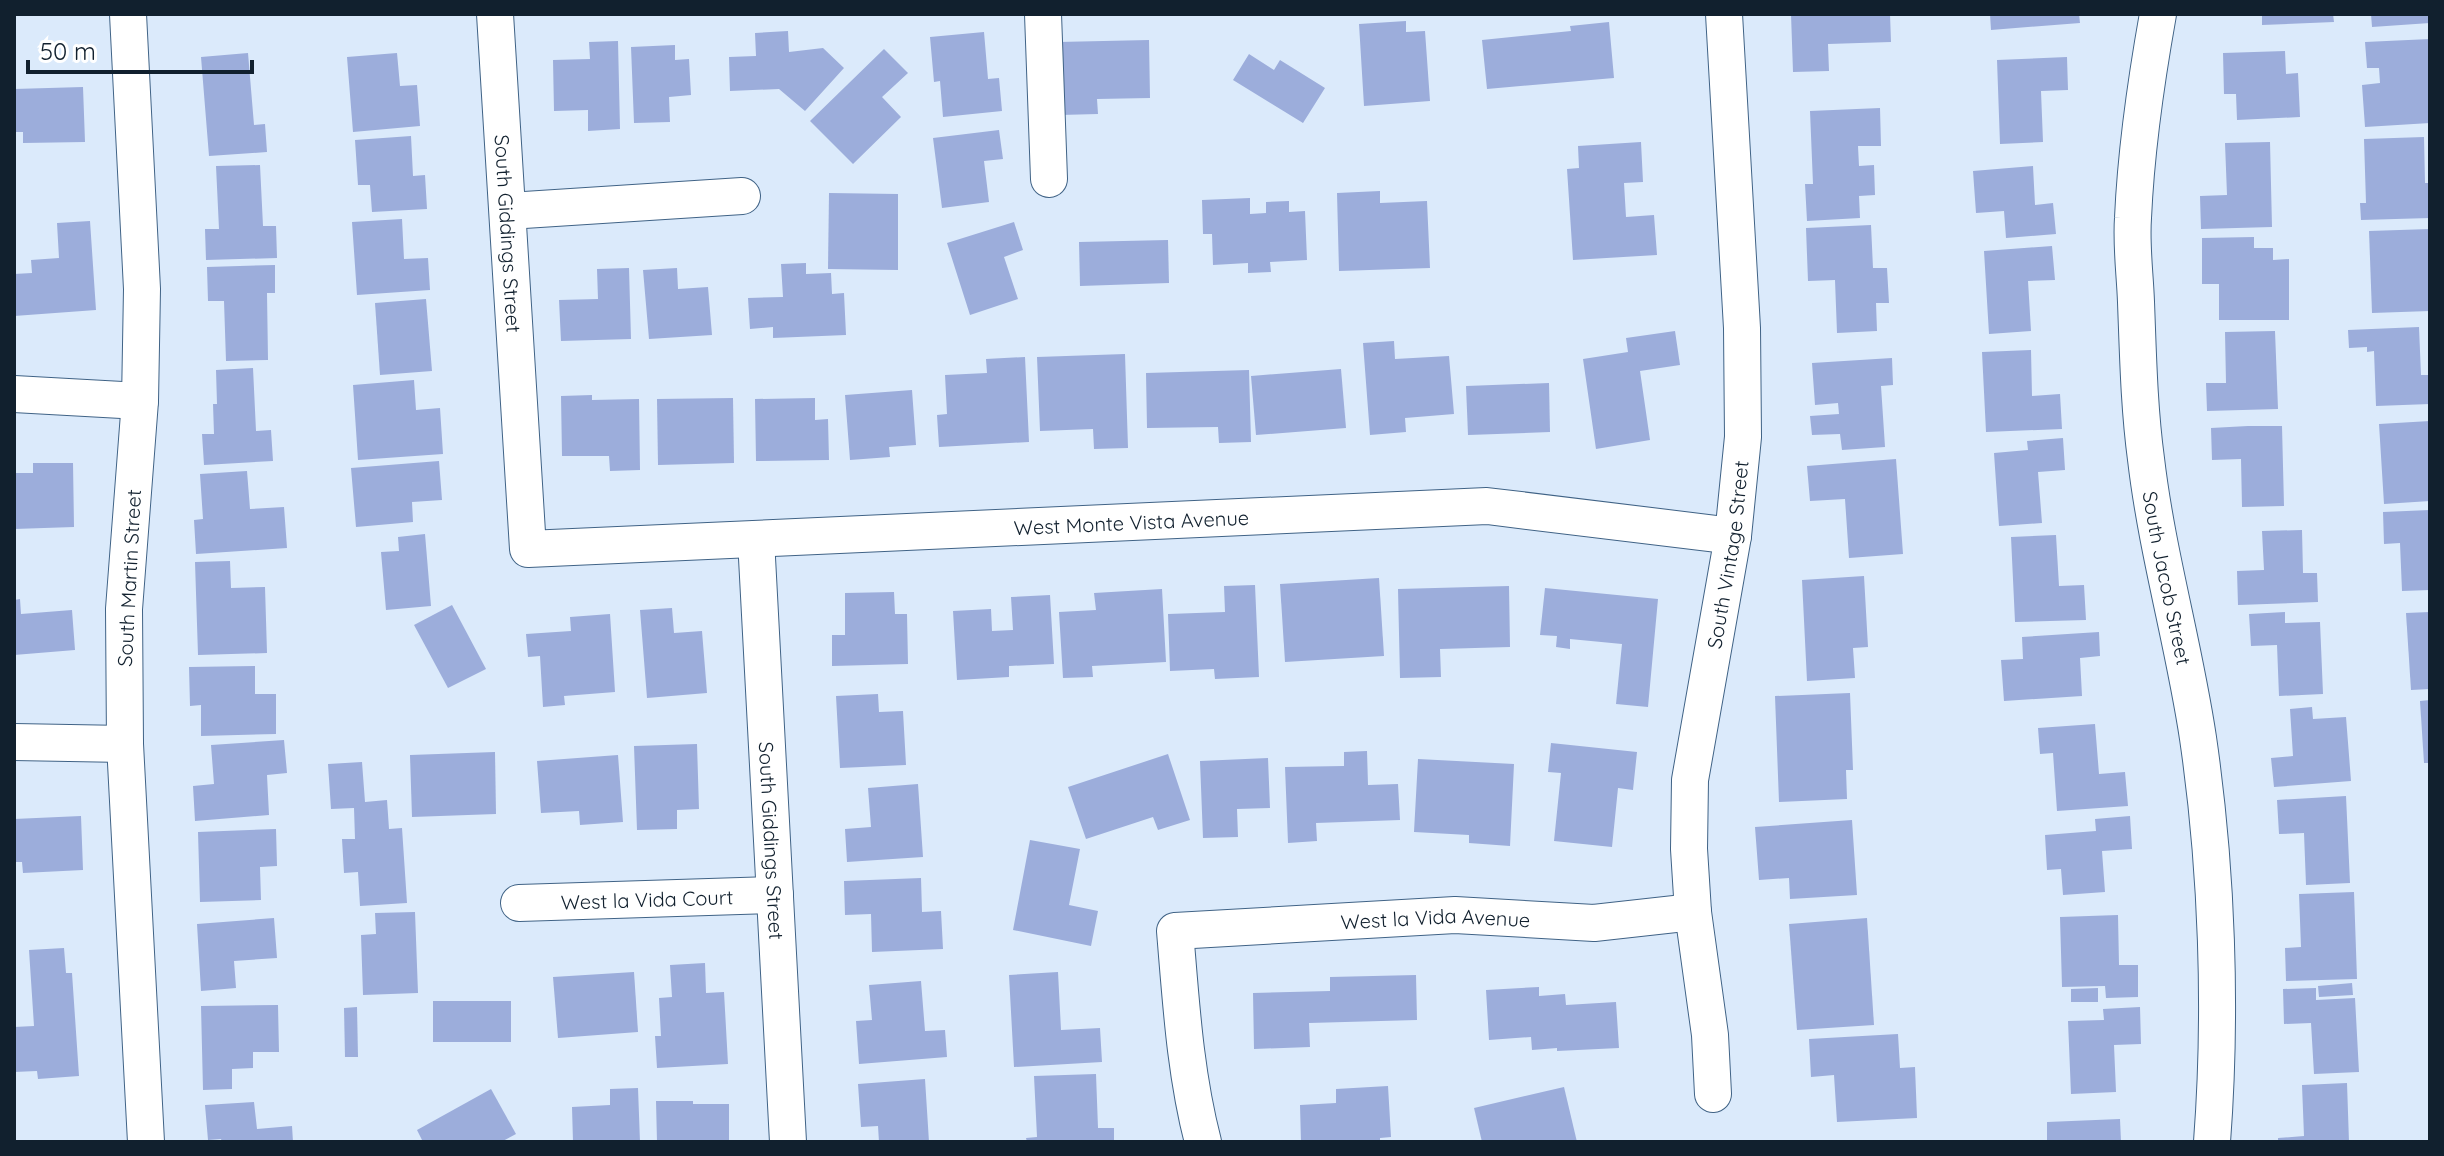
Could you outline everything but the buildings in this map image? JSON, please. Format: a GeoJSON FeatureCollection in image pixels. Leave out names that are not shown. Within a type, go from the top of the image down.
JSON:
{"type":"FeatureCollection","features":[{"type":"Feature","properties":{"kind":"street","name":"South Martin Street"},"geometry":{"type":"LineString","coordinates":[[128,14],[142,289],[140,401],[124,609],[125,744],[146,1142]]}},
{"type":"Feature","properties":{"kind":"street","name":"South Giddings Street"},"geometry":{"type":"LineString","coordinates":[[495,14],[528,549]]}},
{"type":"Feature","properties":{"kind":"street"},"geometry":{"type":"LineString","coordinates":[[1043,14],[1049,179]]}},
{"type":"Feature","properties":{"kind":"street","name":"South Vintage Street"},"geometry":{"type":"LineString","coordinates":[[1713,1094],[1710,1035],[1693,912],[1689,849],[1690,780],[1733,536],[1743,437],[1742,328],[1724,14]]}},
{"type":"Feature","properties":{"kind":"street","name":"South Jacob Street"},"geometry":{"type":"LineString","coordinates":[[2158,14],[2147,74],[2133,219],[2138,369],[2146,458],[2159,545],[2198,739],[2211,855],[2217,1081],[2212,1142]]}},
{"type":"Feature","properties":{"kind":"street"},"geometry":{"type":"LineString","coordinates":[[508,211],[742,196]]}},
{"type":"Feature","properties":{"kind":"street"},"geometry":{"type":"LineString","coordinates":[[14,394],[140,401]]}},
{"type":"Feature","properties":{"kind":"street","name":"West Monte Vista Avenue"},"geometry":{"type":"LineString","coordinates":[[528,549],[1487,506],[1733,536]]}},
{"type":"Feature","properties":{"kind":"street","name":"South Giddings Street"},"geometry":{"type":"LineString","coordinates":[[756,539],[788,1142]]}},
{"type":"Feature","properties":{"kind":"street"},"geometry":{"type":"LineString","coordinates":[[14,742],[125,744]]}},
{"type":"Feature","properties":{"kind":"street","name":"West la Vida Court"},"geometry":{"type":"LineString","coordinates":[[519,903],[775,895]]}},
{"type":"Feature","properties":{"kind":"street","name":"West la Vida Avenue"},"geometry":{"type":"LineString","coordinates":[[1203,1142],[1194,1109],[1184,1034],[1175,931],[1455,915],[1594,923],[1693,912]]}}]}
